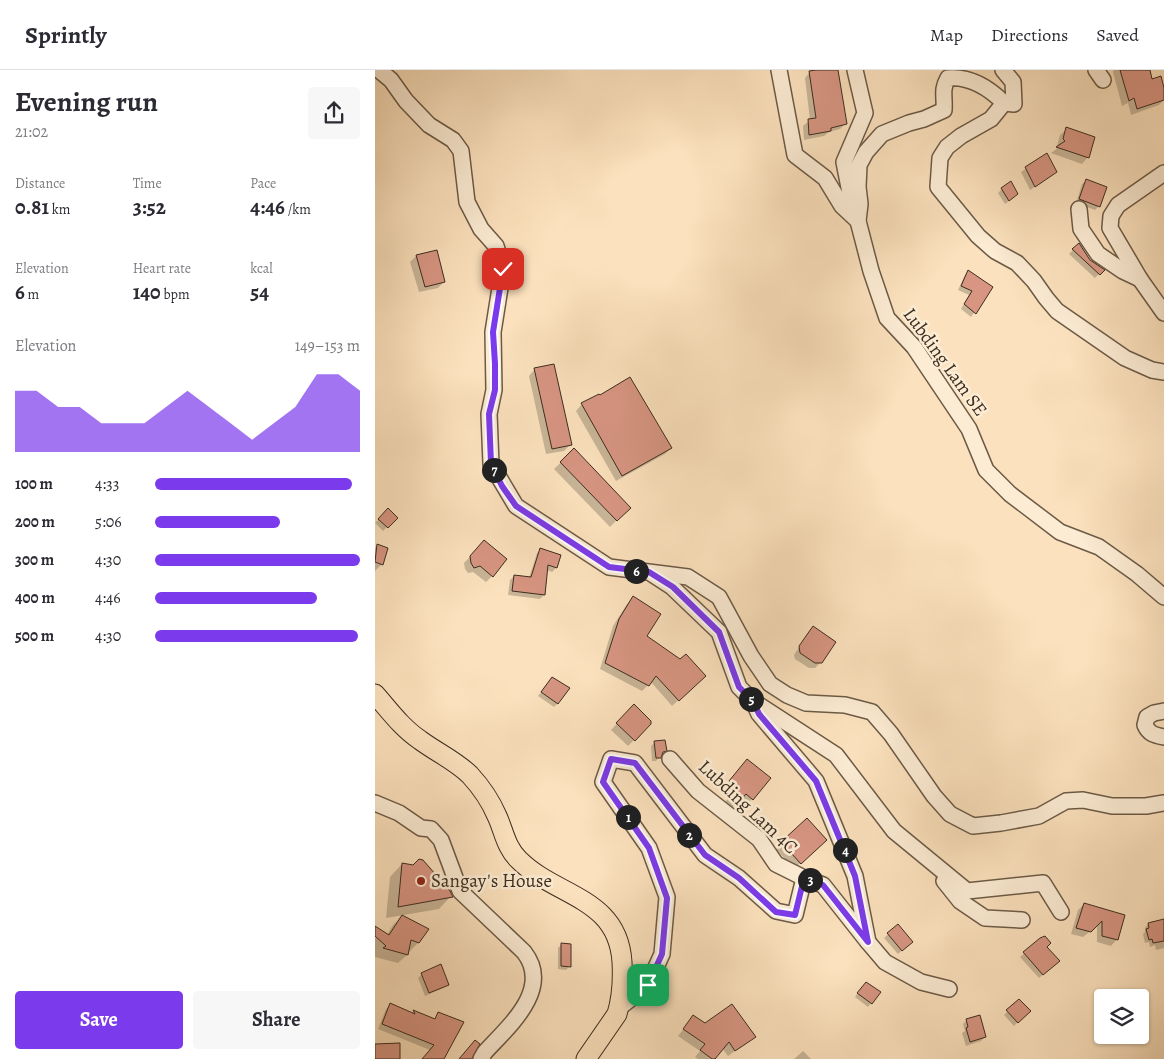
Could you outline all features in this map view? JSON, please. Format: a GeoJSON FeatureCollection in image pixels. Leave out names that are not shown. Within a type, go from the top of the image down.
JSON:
{"type":"FeatureCollection","features":[{"type":"Feature","properties":{"kind":"main road"},"geometry":{"type":"LineString","coordinates":[[375,694],[419,740],[469,775],[487,798],[498,817],[508,846],[519,860],[530,869],[587,903],[608,920],[619,941],[622,991],[617,1014],[586,1059]]}},
{"type":"Feature","properties":{"kind":"street"},"geometry":{"type":"LineString","coordinates":[[379,70],[391,80],[406,101],[429,125],[453,140],[461,151],[467,202],[481,229],[497,246],[503,269],[493,332],[495,390],[489,414],[491,464],[502,486],[516,506],[609,567],[688,576],[719,597],[751,656],[770,684],[787,695],[806,703],[845,705],[872,712],[891,734],[939,802],[950,814],[973,826],[1039,816],[1066,801],[1083,800],[1112,806],[1146,806],[1164,803]]}},
{"type":"Feature","properties":{"kind":"street"},"geometry":{"type":"LineString","coordinates":[[779,70],[795,155],[825,178],[842,206],[858,221]]}},
{"type":"Feature","properties":{"kind":"street"},"geometry":{"type":"LineString","coordinates":[[855,70],[865,113],[844,162],[850,196],[858,221]]}},
{"type":"Feature","properties":{"kind":"street"},"geometry":{"type":"LineString","coordinates":[[1003,70],[1013,82],[1014,104],[1004,103],[991,119],[961,136],[947,148],[940,158],[938,187],[977,236],[995,251],[1017,263],[1057,310],[1125,358],[1152,370],[1164,372]]}},
{"type":"Feature","properties":{"kind":"street","name":"Lubding Lam SE"},"geometry":{"type":"LineString","coordinates":[[1004,103],[980,84],[961,77],[947,78],[943,86],[944,110],[882,134],[866,152],[859,165],[858,187],[860,204],[858,221],[871,272],[887,318],[913,347],[969,429],[986,470],[1010,494],[1060,532],[1099,548],[1137,574],[1164,597]]}},
{"type":"Feature","properties":{"kind":"street"},"geometry":{"type":"LineString","coordinates":[[1163,172],[1118,204],[1111,216],[1110,228],[1140,280],[1164,314]]}},
{"type":"Feature","properties":{"kind":"street"},"geometry":{"type":"LineString","coordinates":[[1079,209],[1081,229],[1098,254],[1140,280]]}},
{"type":"Feature","properties":{"kind":"street"},"geometry":{"type":"LineString","coordinates":[[649,572],[673,587],[719,632],[739,687],[753,701],[836,755],[894,831],[918,851],[967,891],[1043,883],[1061,912]]}},
{"type":"Feature","properties":{"kind":"street"},"geometry":{"type":"LineString","coordinates":[[753,701],[759,714],[816,781],[855,876],[868,942]]}},
{"type":"Feature","properties":{"kind":"street"},"geometry":{"type":"LineString","coordinates":[[1161,715],[1147,716],[1145,725],[1148,732],[1164,737]]}},
{"type":"Feature","properties":{"kind":"street"},"geometry":{"type":"LineString","coordinates":[[619,1008],[648,985],[662,954],[667,898],[649,848],[603,782],[611,759],[635,763],[705,855],[739,878],[776,912],[795,915],[804,878]]}},
{"type":"Feature","properties":{"kind":"street","name":"Lubding Lam 4C"},"geometry":{"type":"LineString","coordinates":[[670,759],[698,791],[759,838],[776,864],[823,885],[885,962],[921,982],[949,989]]}},
{"type":"Feature","properties":{"kind":"street"},"geometry":{"type":"LineString","coordinates":[[375,803],[399,812],[421,828],[431,829],[441,840],[460,891],[525,952],[531,960],[534,978],[529,997],[522,1011],[485,1052],[481,1059]]}},
{"type":"Feature","properties":{"kind":"street"},"geometry":{"type":"LineString","coordinates":[[918,851],[960,901],[985,918],[1022,920]]}},
{"type":"Feature","properties":{"kind":"building"},"geometry":{"type":"Polygon","coordinates":[[[838,70],[847,124],[831,128],[831,131],[809,135],[808,119],[816,118],[809,71],[838,70]]]}},
{"type":"Feature","properties":{"kind":"building"},"geometry":{"type":"Polygon","coordinates":[[[1120,70],[1150,70],[1152,79],[1161,76],[1164,100],[1137,109],[1134,98],[1129,101],[1120,70]]]}},
{"type":"Feature","properties":{"kind":"building"},"geometry":{"type":"Polygon","coordinates":[[[1066,127],[1095,137],[1089,158],[1056,147],[1065,141],[1063,139],[1066,127]]]}},
{"type":"Feature","properties":{"kind":"building"},"geometry":{"type":"Polygon","coordinates":[[[1047,153],[1057,172],[1035,187],[1025,167],[1047,153]]]}},
{"type":"Feature","properties":{"kind":"building"},"geometry":{"type":"Polygon","coordinates":[[[1086,179],[1107,187],[1100,207],[1079,199],[1086,179]]]}},
{"type":"Feature","properties":{"kind":"building"},"geometry":{"type":"Polygon","coordinates":[[[1011,181],[1018,194],[1009,201],[1001,188],[1011,181]]]}},
{"type":"Feature","properties":{"kind":"building"},"geometry":{"type":"Polygon","coordinates":[[[1079,243],[1090,260],[1105,270],[1100,275],[1072,249],[1079,243]]]}},
{"type":"Feature","properties":{"kind":"building"},"geometry":{"type":"Polygon","coordinates":[[[437,250],[445,282],[425,287],[416,255],[437,250]]]}},
{"type":"Feature","properties":{"kind":"building"},"geometry":{"type":"Polygon","coordinates":[[[968,270],[993,287],[976,314],[964,304],[972,291],[961,286],[968,270]]]}},
{"type":"Feature","properties":{"kind":"building"},"geometry":{"type":"Polygon","coordinates":[[[554,364],[572,445],[552,449],[534,368],[554,364]]]}},
{"type":"Feature","properties":{"kind":"building"},"geometry":{"type":"Polygon","coordinates":[[[630,377],[672,448],[622,476],[581,403],[600,395],[630,377]]]}},
{"type":"Feature","properties":{"kind":"building"},"geometry":{"type":"Polygon","coordinates":[[[574,448],[631,508],[617,521],[560,462],[574,448]]]}},
{"type":"Feature","properties":{"kind":"building"},"geometry":{"type":"Polygon","coordinates":[[[388,508],[398,518],[388,528],[378,519],[388,508]]]}},
{"type":"Feature","properties":{"kind":"building"},"geometry":{"type":"Polygon","coordinates":[[[484,540],[507,559],[493,577],[480,566],[474,568],[471,563],[470,556],[484,540]]]}},
{"type":"Feature","properties":{"kind":"building"},"geometry":{"type":"Polygon","coordinates":[[[377,544],[388,548],[383,565],[375,562],[377,544]]]}},
{"type":"Feature","properties":{"kind":"building"},"geometry":{"type":"Polygon","coordinates":[[[540,548],[561,555],[557,568],[548,565],[545,595],[512,591],[514,575],[531,577],[540,548]]]}},
{"type":"Feature","properties":{"kind":"building"},"geometry":{"type":"Polygon","coordinates":[[[633,596],[661,614],[647,636],[680,659],[686,654],[706,676],[679,701],[656,676],[649,686],[605,663],[619,619],[633,596]]]}},
{"type":"Feature","properties":{"kind":"building"},"geometry":{"type":"Polygon","coordinates":[[[813,626],[836,642],[822,663],[815,663],[800,653],[799,646],[813,626]]]}},
{"type":"Feature","properties":{"kind":"building"},"geometry":{"type":"Polygon","coordinates":[[[552,677],[570,688],[558,704],[541,692],[552,677]]]}},
{"type":"Feature","properties":{"kind":"building"},"geometry":{"type":"Polygon","coordinates":[[[634,704],[651,721],[651,724],[635,741],[616,723],[634,704]]]}},
{"type":"Feature","properties":{"kind":"building"},"geometry":{"type":"Polygon","coordinates":[[[665,740],[667,751],[663,752],[661,758],[656,758],[654,741],[665,740]]]}},
{"type":"Feature","properties":{"kind":"building"},"geometry":{"type":"Polygon","coordinates":[[[747,759],[771,778],[753,800],[746,794],[739,802],[730,795],[737,787],[729,781],[747,759]]]}},
{"type":"Feature","properties":{"kind":"building"},"geometry":{"type":"Polygon","coordinates":[[[807,818],[827,840],[801,864],[781,842],[807,818]]]}},
{"type":"Feature","properties":{"kind":"building","name":"Sangay's House"},"geometry":{"type":"Polygon","coordinates":[[[419,859],[423,860],[453,897],[398,907],[402,863],[413,865],[419,859]]]}},
{"type":"Feature","properties":{"kind":"building"},"geometry":{"type":"Polygon","coordinates":[[[1084,903],[1125,915],[1118,940],[1102,936],[1102,921],[1091,932],[1076,928],[1084,903]]]}},
{"type":"Feature","properties":{"kind":"building"},"geometry":{"type":"Polygon","coordinates":[[[402,915],[429,929],[419,943],[411,940],[408,955],[383,948],[386,946],[375,936],[375,926],[389,935],[402,915]]]}},
{"type":"Feature","properties":{"kind":"building"},"geometry":{"type":"Polygon","coordinates":[[[1164,919],[1164,941],[1153,943],[1152,939],[1149,940],[1146,929],[1149,928],[1148,923],[1164,919]]]}},
{"type":"Feature","properties":{"kind":"building"},"geometry":{"type":"Polygon","coordinates":[[[898,924],[913,942],[902,951],[887,933],[898,924]]]}},
{"type":"Feature","properties":{"kind":"building"},"geometry":{"type":"Polygon","coordinates":[[[1045,936],[1051,943],[1047,947],[1060,961],[1043,975],[1023,952],[1045,936]]]}},
{"type":"Feature","properties":{"kind":"building"},"geometry":{"type":"Polygon","coordinates":[[[561,943],[571,944],[571,967],[561,966],[561,943]]]}},
{"type":"Feature","properties":{"kind":"building"},"geometry":{"type":"Polygon","coordinates":[[[441,964],[449,985],[429,993],[421,973],[441,964]]]}},
{"type":"Feature","properties":{"kind":"building"},"geometry":{"type":"Polygon","coordinates":[[[866,982],[881,992],[872,1004],[857,993],[866,982]]]}},
{"type":"Feature","properties":{"kind":"building"},"geometry":{"type":"Polygon","coordinates":[[[1019,999],[1031,1011],[1018,1023],[1006,1010],[1019,999]]]}},
{"type":"Feature","properties":{"kind":"building"},"geometry":{"type":"Polygon","coordinates":[[[390,1003],[415,1014],[413,1010],[435,1019],[438,1012],[464,1022],[444,1059],[422,1059],[434,1045],[382,1024],[390,1003]]]}},
{"type":"Feature","properties":{"kind":"building"},"geometry":{"type":"Polygon","coordinates":[[[732,1004],[756,1037],[735,1051],[729,1042],[715,1059],[712,1059],[700,1050],[705,1044],[683,1029],[693,1015],[705,1023],[732,1004]]]}},
{"type":"Feature","properties":{"kind":"building"},"geometry":{"type":"Polygon","coordinates":[[[980,1015],[986,1037],[970,1042],[966,1028],[968,1027],[966,1019],[980,1015]]]}},
{"type":"Feature","properties":{"kind":"building"},"geometry":{"type":"Polygon","coordinates":[[[475,1040],[480,1044],[472,1059],[459,1059],[475,1040]]]}},
{"type":"Feature","properties":{"kind":"building"},"geometry":{"type":"Polygon","coordinates":[[[400,1043],[400,1059],[375,1059],[375,1044],[400,1043]]]}},
{"type":"Feature","properties":{"kind":"place","name":"Sangay's House"},"geometry":{"type":"Point","coordinates":[421,881]}},
{"type":"Feature","properties":{"kind":"route"},"geometry":{"type":"LineString","coordinates":[[503,269],[493,332],[495,390],[489,414],[491,464],[502,486],[516,506],[609,567],[649,572],[673,587],[719,632],[739,687],[753,701],[759,714],[816,781],[855,876],[868,942],[823,885],[804,878],[795,915],[776,912],[739,878],[705,855],[635,763],[611,759],[603,782],[616,798],[649,848],[667,898],[662,954],[648,985]]}}]}
